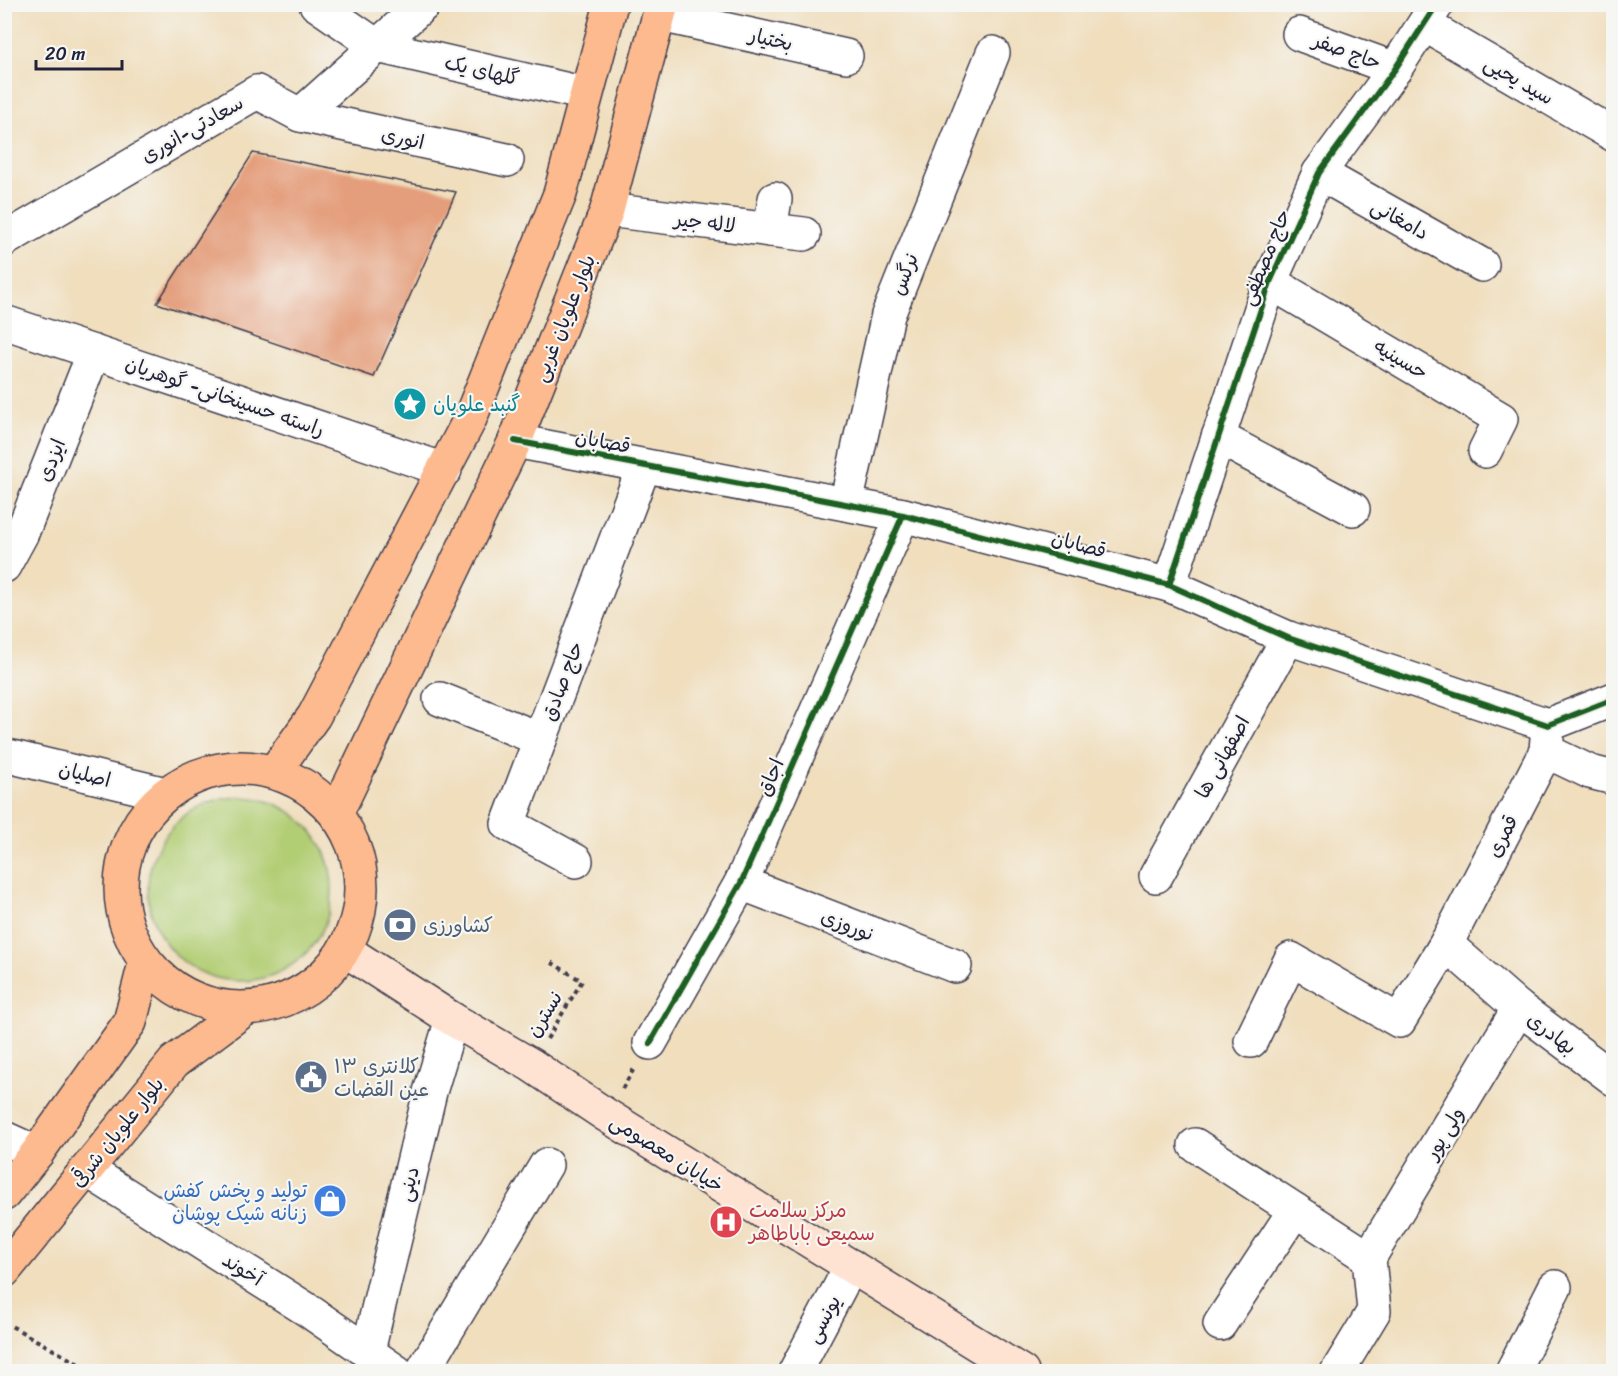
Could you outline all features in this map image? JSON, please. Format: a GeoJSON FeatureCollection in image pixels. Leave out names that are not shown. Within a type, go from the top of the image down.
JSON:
{"type":"FeatureCollection","features":[{"type":"Feature","properties":{"kind":"main road"},"geometry":{"type":"LineString","coordinates":[[274,772],[314,716],[469,421],[553,210],[611,4]]}},
{"type":"Feature","properties":{"kind":"main road","name":"بلوار علویان غربی"},"geometry":{"type":"LineString","coordinates":[[336,814],[515,441],[604,217],[661,10]]}},
{"type":"Feature","properties":{"kind":"main road"},"geometry":{"type":"LineString","coordinates":[[553,210],[604,217]]}},
{"type":"Feature","properties":{"kind":"main road"},"geometry":{"type":"LineString","coordinates":[[237,768],[274,772],[308,788],[336,814],[354,847],[361,884],[357,921],[345,950],[315,983],[282,1001],[245,1009],[207,1005],[173,989],[145,963],[127,930],[120,893],[124,856],[141,821],[166,794],[200,775],[209,773],[237,768]]}},
{"type":"Feature","properties":{"kind":"main road","name":"خیابان معصومی"},"geometry":{"type":"LineString","coordinates":[[345,950],[1013,1369]]}},
{"type":"Feature","properties":{"kind":"main road"},"geometry":{"type":"LineString","coordinates":[[4,1194],[37,1153],[130,1022],[145,963]]}},
{"type":"Feature","properties":{"kind":"main road","name":"بلوار علویان شرقی"},"geometry":{"type":"LineString","coordinates":[[4,1271],[174,1062],[245,1009]]}},
{"type":"Feature","properties":{"kind":"street"},"geometry":{"type":"LineString","coordinates":[[316,4],[377,46]]}},
{"type":"Feature","properties":{"kind":"street"},"geometry":{"type":"LineString","coordinates":[[300,116],[424,4]]}},
{"type":"Feature","properties":{"kind":"street","name":"بختیار"},"geometry":{"type":"LineString","coordinates":[[661,10],[846,56]]}},
{"type":"Feature","properties":{"kind":"street","name":"حاج مصطفی"},"geometry":{"type":"LineString","coordinates":[[1168,585],[1270,282],[1319,173],[1395,69],[1431,15]]}},
{"type":"Feature","properties":{"kind":"street","name":"سید یحیی"},"geometry":{"type":"LineString","coordinates":[[1431,15],[1614,135]]}},
{"type":"Feature","properties":{"kind":"street","name":"حاج صفر"},"geometry":{"type":"LineString","coordinates":[[1299,34],[1395,69]]}},
{"type":"Feature","properties":{"kind":"street","name":"گلهای یک"},"geometry":{"type":"LineString","coordinates":[[377,46],[586,94]]}},
{"type":"Feature","properties":{"kind":"street","name":"نرگس"},"geometry":{"type":"LineString","coordinates":[[846,504],[888,315],[993,53]]}},
{"type":"Feature","properties":{"kind":"street","name":"سعادتی-انوری"},"geometry":{"type":"LineString","coordinates":[[4,240],[256,92],[300,116]]}},
{"type":"Feature","properties":{"kind":"street","name":"انوری"},"geometry":{"type":"LineString","coordinates":[[300,116],[507,160]]}},
{"type":"Feature","properties":{"kind":"street","name":"دامغانی"},"geometry":{"type":"LineString","coordinates":[[1319,173],[1482,265]]}},
{"type":"Feature","properties":{"kind":"street","name":"لاله جیر"},"geometry":{"type":"LineString","coordinates":[[604,217],[772,215],[804,234]]}},
{"type":"Feature","properties":{"kind":"street","name":"حسینیه"},"geometry":{"type":"LineString","coordinates":[[1270,282],[1501,419],[1485,451]]}},
{"type":"Feature","properties":{"kind":"street","name":"راسته حسینخانی- گوهریان"},"geometry":{"type":"LineString","coordinates":[[4,322],[445,470]]}},
{"type":"Feature","properties":{"kind":"street","name":"ایزدی"},"geometry":{"type":"LineString","coordinates":[[4,566],[22,533],[94,352]]}},
{"type":"Feature","properties":{"kind":"street"},"geometry":{"type":"LineString","coordinates":[[1218,437],[1353,509]]}},
{"type":"Feature","properties":{"kind":"street","name":"قصابان"},"geometry":{"type":"LineString","coordinates":[[515,441],[903,515],[1168,585],[1288,638],[1547,738],[1590,771],[1614,778]]}},
{"type":"Feature","properties":{"kind":"street","name":"حاج صادق"},"geometry":{"type":"LineString","coordinates":[[576,861],[508,824],[644,466]]}},
{"type":"Feature","properties":{"kind":"street","name":"اجاق"},"geometry":{"type":"LineString","coordinates":[[650,1043],[741,883],[903,515]]}},
{"type":"Feature","properties":{"kind":"street","name":"اصفهانی ها"},"geometry":{"type":"LineString","coordinates":[[1156,876],[1288,638]]}},
{"type":"Feature","properties":{"kind":"street"},"geometry":{"type":"LineString","coordinates":[[440,699],[540,739]]}},
{"type":"Feature","properties":{"kind":"street"},"geometry":{"type":"LineString","coordinates":[[1547,738],[1614,699]]}},
{"type":"Feature","properties":{"kind":"street","name":"قمری"},"geometry":{"type":"LineString","coordinates":[[1251,1041],[1291,959],[1399,1021],[1446,944],[1547,738]]}},
{"type":"Feature","properties":{"kind":"street","name":"اصلیان"},"geometry":{"type":"LineString","coordinates":[[4,755],[166,794]]}},
{"type":"Feature","properties":{"kind":"street","name":"نوروزی"},"geometry":{"type":"LineString","coordinates":[[741,883],[955,966]]}},
{"type":"Feature","properties":{"kind":"street","name":"بهادری"},"geometry":{"type":"LineString","coordinates":[[1446,944],[1519,1008],[1614,1079]]}},
{"type":"Feature","properties":{"kind":"street","name":"ولی پور"},"geometry":{"type":"LineString","coordinates":[[1369,1258],[1519,1008]]}},
{"type":"Feature","properties":{"kind":"street","name":"دینی"},"geometry":{"type":"LineString","coordinates":[[368,1351],[430,1092],[452,1019]]}},
{"type":"Feature","properties":{"kind":"street"},"geometry":{"type":"LineString","coordinates":[[4,1138],[37,1153]]}},
{"type":"Feature","properties":{"kind":"street"},"geometry":{"type":"LineString","coordinates":[[1195,1145],[1369,1258],[1374,1311],[1337,1371]]}},
{"type":"Feature","properties":{"kind":"street"},"geometry":{"type":"LineString","coordinates":[[422,1371],[546,1165]]}},
{"type":"Feature","properties":{"kind":"street","name":"آخوند"},"geometry":{"type":"LineString","coordinates":[[87,1170],[397,1371]]}},
{"type":"Feature","properties":{"kind":"street"},"geometry":{"type":"LineString","coordinates":[[1220,1324],[1295,1210]]}},
{"type":"Feature","properties":{"kind":"street","name":"یونسی"},"geometry":{"type":"LineString","coordinates":[[795,1371],[851,1266]]}},
{"type":"Feature","properties":{"kind":"street"},"geometry":{"type":"LineString","coordinates":[[1512,1371],[1555,1287]]}},
{"type":"Feature","properties":{"kind":"path"},"geometry":{"type":"LineString","coordinates":[[606,1115],[650,1043]]}},
{"type":"Feature","properties":{"kind":"path"},"geometry":{"type":"LineString","coordinates":[[4,1322],[93,1371]]}},
{"type":"Feature","properties":{"kind":"green space"},"geometry":{"type":"Polygon","coordinates":[[[240,797],[275,804],[305,824],[325,854],[332,889],[325,924],[305,954],[275,974],[240,981],[205,974],[175,954],[155,924],[148,889],[155,854],[175,824],[205,804],[240,797]]]}},
{"type":"Feature","properties":{"kind":"building"},"geometry":{"type":"Polygon","coordinates":[[[253,153],[456,192],[374,377],[157,303],[253,153]]]}},
{"type":"Feature","properties":{"kind":"cycle path"},"geometry":{"type":"LineString","coordinates":[[1169,585],[1270,282],[1319,173],[1395,69],[1437,4]]}},
{"type":"Feature","properties":{"kind":"cycle path"},"geometry":{"type":"LineString","coordinates":[[515,441],[903,515],[1169,585],[1288,638],[1548,725],[1614,699]]}},
{"type":"Feature","properties":{"kind":"cycle path"},"geometry":{"type":"LineString","coordinates":[[650,1043],[741,883],[903,515]]}},
{"type":"Feature","properties":{"kind":"place","name":"گنبد علویان"},"geometry":{"type":"Point","coordinates":[410,404]}},
{"type":"Feature","properties":{"kind":"place","name":"کشاورزی"},"geometry":{"type":"Point","coordinates":[400,925]}},
{"type":"Feature","properties":{"kind":"place","name":"کلانتری ۱۳ عین القضات"},"geometry":{"type":"Point","coordinates":[311,1077]}},
{"type":"Feature","properties":{"kind":"place","name":"تولید و پخش کفش زنانه شیک پوشان"},"geometry":{"type":"Point","coordinates":[330,1201]}},
{"type":"Feature","properties":{"kind":"place","name":"مرکز سلامت سمیعی باباطاهر"},"geometry":{"type":"Point","coordinates":[726,1222]}}]}
